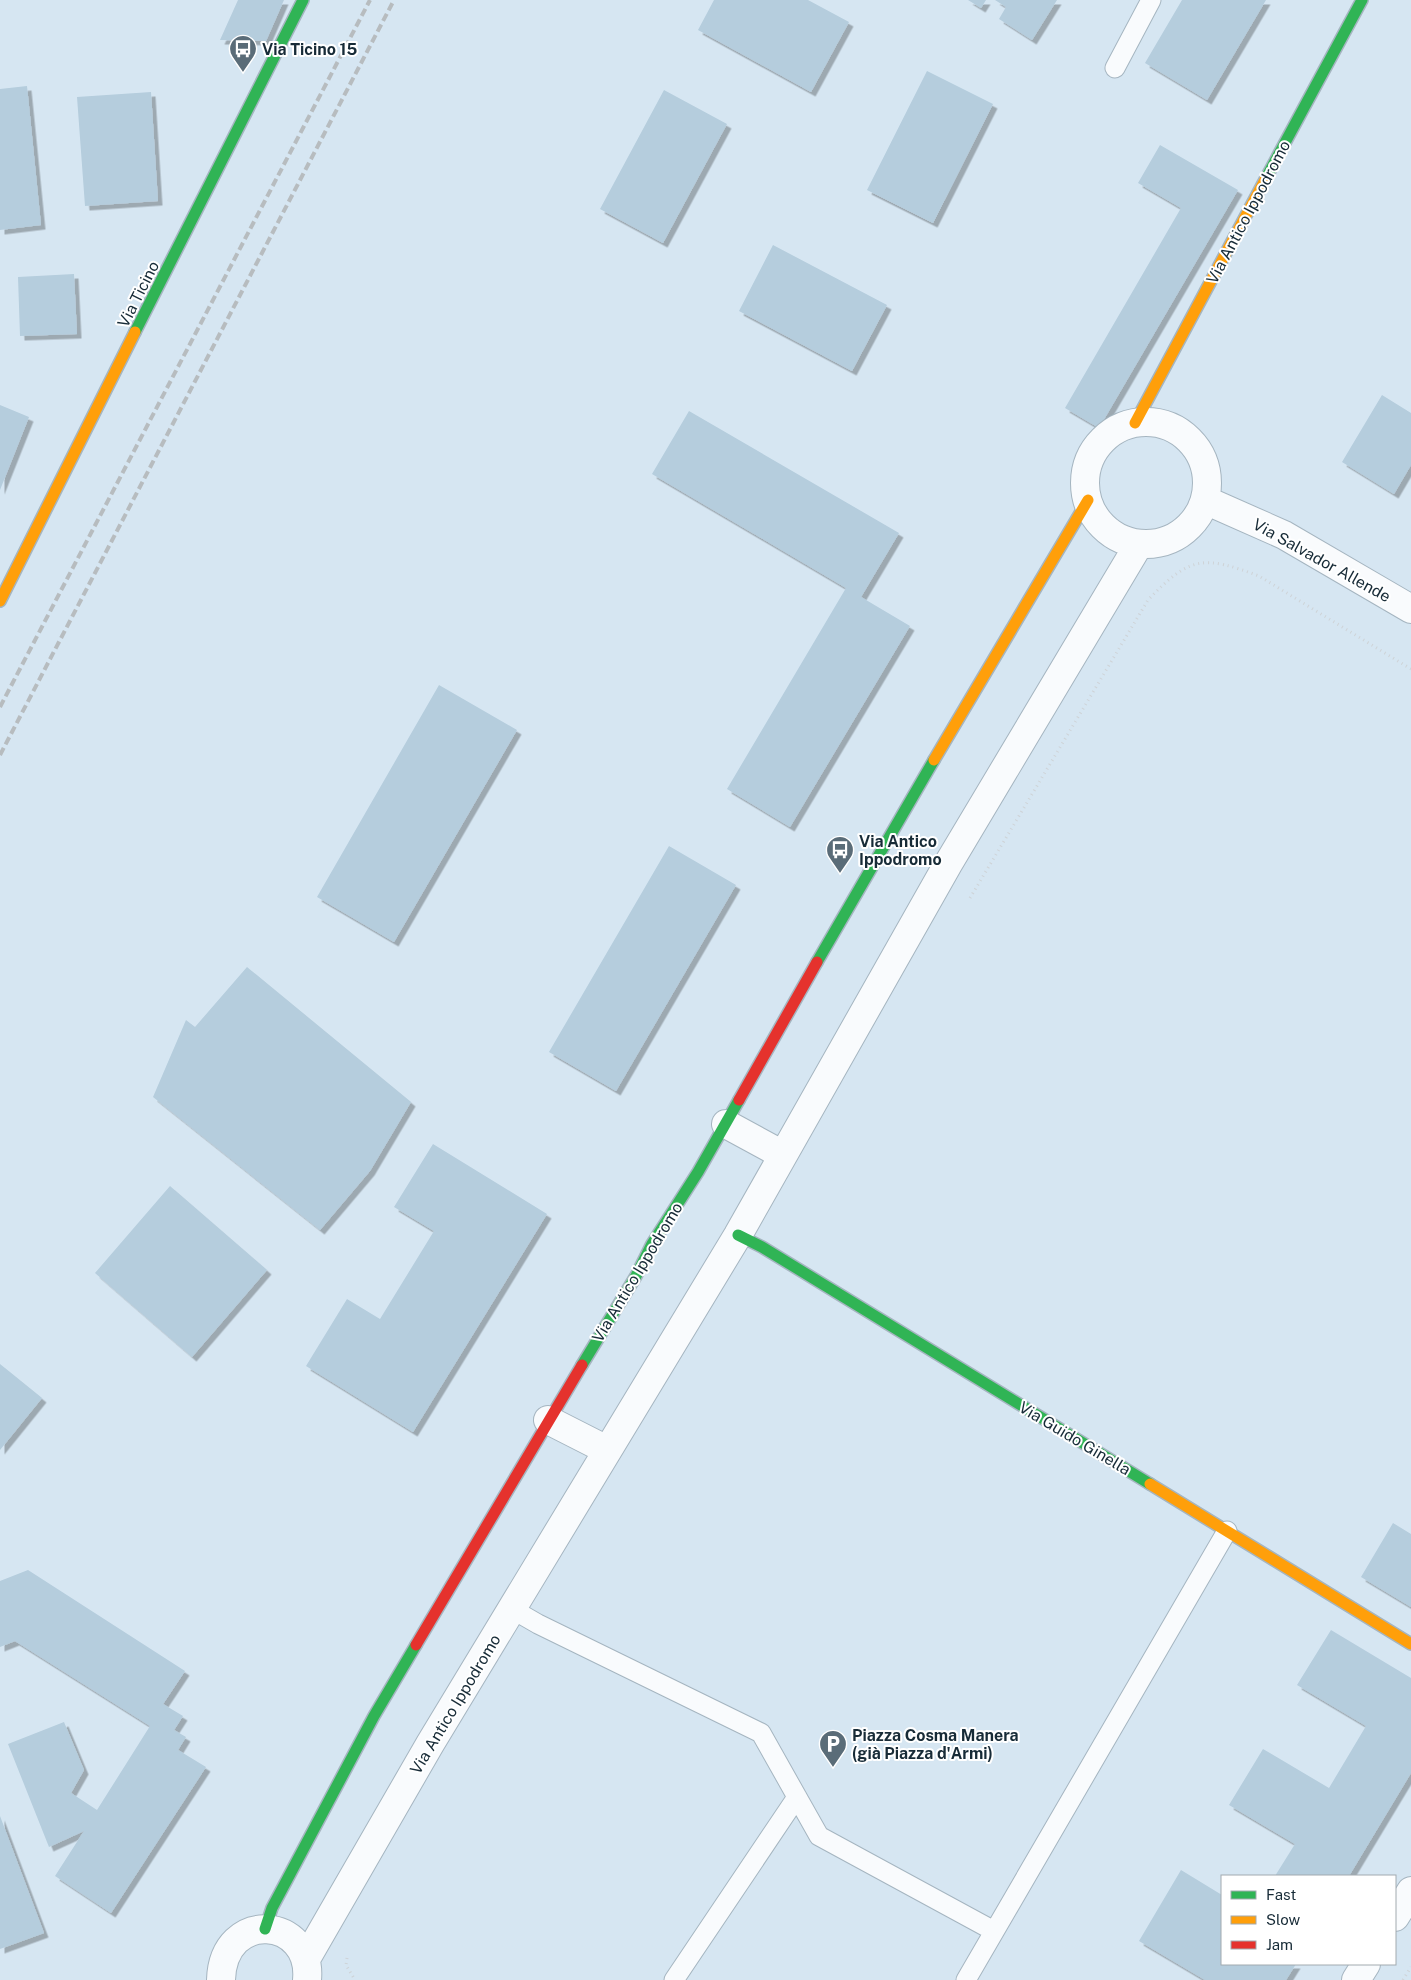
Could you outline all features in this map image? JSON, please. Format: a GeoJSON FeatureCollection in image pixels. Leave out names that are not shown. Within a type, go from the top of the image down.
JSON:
{"type":"FeatureCollection","features":[{"type":"Feature","properties":{"kind":"street","name":"Via Ticino"},"geometry":{"type":"LineString","coordinates":[[0,601],[303,0]]}},
{"type":"Feature","properties":{"kind":"street","name":"Via Antico Ippodromo"},"geometry":{"type":"LineString","coordinates":[[1135,424],[1362,0]]}},
{"type":"Feature","properties":{"kind":"street"},"geometry":{"type":"LineString","coordinates":[[1152,423],[1169,427],[1185,436],[1197,449],[1204,464],[1207,482],[1205,500],[1198,516],[1187,529],[1172,538],[1156,544],[1139,544],[1122,539],[1106,530],[1095,516],[1088,500],[1085,480],[1090,461],[1100,444],[1116,430],[1135,424],[1152,423]]}},
{"type":"Feature","properties":{"kind":"street","name":"Via Antico Ippodromo"},"geometry":{"type":"LineString","coordinates":[[265,1929],[272,1908],[374,1716],[548,1420],[636,1276],[652,1244],[698,1172],[885,842],[1088,500]]}},
{"type":"Feature","properties":{"kind":"street","name":"Via Salvador Allende"},"geometry":{"type":"LineString","coordinates":[[1205,500],[1284,535],[1411,609]]}},
{"type":"Feature","properties":{"kind":"street","name":"Via Antico Ippodromo"},"geometry":{"type":"LineString","coordinates":[[306,1970],[430,1744],[738,1234],[948,864],[1139,544]]}},
{"type":"Feature","properties":{"kind":"street"},"geometry":{"type":"LineString","coordinates":[[726,1124],[783,1155]]}},
{"type":"Feature","properties":{"kind":"street","name":"Via Guido Ginella"},"geometry":{"type":"LineString","coordinates":[[738,1234],[1411,1644]]}},
{"type":"Feature","properties":{"kind":"street"},"geometry":{"type":"LineString","coordinates":[[548,1420],[607,1450]]}},
{"type":"Feature","properties":{"kind":"street"},"geometry":{"type":"LineString","coordinates":[[1396,1915],[1411,1891]]}},
{"type":"Feature","properties":{"kind":"street"},"geometry":{"type":"LineString","coordinates":[[221,1980],[222,1965],[227,1951],[236,1940],[250,1932],[265,1929],[278,1931],[290,1937],[299,1947],[306,1970]]}},
{"type":"Feature","properties":{"kind":"street"},"geometry":{"type":"LineString","coordinates":[[1356,1980],[1365,1965]]}},
{"type":"Feature","properties":{"kind":"lane"},"geometry":{"type":"LineString","coordinates":[[1116,68],[1151,0]]}},
{"type":"Feature","properties":{"kind":"lane"},"geometry":{"type":"LineString","coordinates":[[966,1980],[1227,1531]]}},
{"type":"Feature","properties":{"kind":"lane"},"geometry":{"type":"LineString","coordinates":[[512,1609],[546,1628],[761,1733],[819,1836],[994,1931]]}},
{"type":"Feature","properties":{"kind":"lane"},"geometry":{"type":"LineString","coordinates":[[674,1980],[797,1798]]}},
{"type":"Feature","properties":{"kind":"path"},"geometry":{"type":"LineString","coordinates":[[969,900],[1148,600],[1167,580],[1184,568],[1200,562],[1240,569],[1259,576],[1411,669]]}},
{"type":"Feature","properties":{"kind":"path"},"geometry":{"type":"LineString","coordinates":[[347,1956],[346,1965],[355,1980]]}},
{"type":"Feature","properties":{"kind":"path"},"geometry":{"type":"LineString","coordinates":[[1403,1980],[1411,1967]]}},
{"type":"Feature","properties":{"kind":"building"},"geometry":{"type":"Polygon","coordinates":[[[238,0],[284,0],[266,41],[220,40],[238,0]]]}},
{"type":"Feature","properties":{"kind":"building"},"geometry":{"type":"Polygon","coordinates":[[[714,0],[808,0],[849,22],[811,92],[698,30],[714,0]]]}},
{"type":"Feature","properties":{"kind":"building"},"geometry":{"type":"Polygon","coordinates":[[[968,0],[986,0],[981,8],[968,0]]]}},
{"type":"Feature","properties":{"kind":"building"},"geometry":{"type":"Polygon","coordinates":[[[995,0],[1057,0],[1032,40],[999,19],[1006,7],[995,0]]]}},
{"type":"Feature","properties":{"kind":"building"},"geometry":{"type":"Polygon","coordinates":[[[1182,0],[1266,0],[1207,100],[1145,63],[1182,0]]]}},
{"type":"Feature","properties":{"kind":"building"},"geometry":{"type":"Polygon","coordinates":[[[927,71],[993,104],[933,223],[867,190],[927,71]]]}},
{"type":"Feature","properties":{"kind":"building"},"geometry":{"type":"Polygon","coordinates":[[[27,86],[41,225],[0,230],[0,89],[27,86]]]}},
{"type":"Feature","properties":{"kind":"building"},"geometry":{"type":"Polygon","coordinates":[[[664,90],[727,124],[663,243],[600,209],[664,90]]]}},
{"type":"Feature","properties":{"kind":"building"},"geometry":{"type":"Polygon","coordinates":[[[151,92],[158,201],[85,206],[77,97],[151,92]]]}},
{"type":"Feature","properties":{"kind":"building"},"geometry":{"type":"Polygon","coordinates":[[[1160,145],[1238,190],[1099,428],[1065,408],[1181,208],[1138,183],[1160,145]]]}},
{"type":"Feature","properties":{"kind":"building"},"geometry":{"type":"Polygon","coordinates":[[[773,245],[887,305],[852,371],[739,311],[773,245]]]}},
{"type":"Feature","properties":{"kind":"building"},"geometry":{"type":"Polygon","coordinates":[[[74,274],[77,334],[20,336],[18,277],[74,274]]]}},
{"type":"Feature","properties":{"kind":"building"},"geometry":{"type":"Polygon","coordinates":[[[1382,395],[1411,413],[1411,465],[1394,494],[1342,462],[1382,395]]]}},
{"type":"Feature","properties":{"kind":"building"},"geometry":{"type":"Polygon","coordinates":[[[0,405],[29,417],[0,490],[0,405]]]}},
{"type":"Feature","properties":{"kind":"building"},"geometry":{"type":"Polygon","coordinates":[[[689,411],[899,533],[861,597],[910,626],[790,827],[727,789],[846,588],[652,474],[689,411]]]}},
{"type":"Feature","properties":{"kind":"building"},"geometry":{"type":"Polygon","coordinates":[[[439,685],[517,730],[394,942],[317,897],[439,685]]]}},
{"type":"Feature","properties":{"kind":"building"},"geometry":{"type":"Polygon","coordinates":[[[669,846],[736,885],[616,1091],[549,1052],[669,846]]]}},
{"type":"Feature","properties":{"kind":"building"},"geometry":{"type":"Polygon","coordinates":[[[247,967],[411,1102],[370,1171],[320,1230],[153,1097],[186,1020],[195,1027],[247,967]]]}},
{"type":"Feature","properties":{"kind":"building"},"geometry":{"type":"Polygon","coordinates":[[[433,1144],[547,1214],[413,1432],[306,1366],[347,1299],[380,1319],[434,1231],[394,1207],[433,1144]]]}},
{"type":"Feature","properties":{"kind":"building"},"geometry":{"type":"Polygon","coordinates":[[[170,1186],[267,1270],[192,1357],[95,1273],[170,1186]]]}},
{"type":"Feature","properties":{"kind":"building"},"geometry":{"type":"Polygon","coordinates":[[[0,1364],[42,1398],[0,1450],[0,1364]]]}},
{"type":"Feature","properties":{"kind":"building"},"geometry":{"type":"Polygon","coordinates":[[[1393,1523],[1411,1534],[1411,1607],[1361,1577],[1393,1523]]]}},
{"type":"Feature","properties":{"kind":"building"},"geometry":{"type":"Polygon","coordinates":[[[28,1570],[185,1671],[163,1704],[183,1716],[174,1730],[186,1737],[178,1750],[206,1767],[111,1913],[55,1876],[84,1831],[49,1847],[8,1744],[64,1722],[84,1770],[71,1793],[97,1810],[150,1726],[15,1641],[0,1647],[0,1581],[28,1570]]]}},
{"type":"Feature","properties":{"kind":"building"},"geometry":{"type":"Polygon","coordinates":[[[1331,1630],[1411,1678],[1411,1773],[1350,1875],[1276,1875],[1295,1844],[1229,1805],[1263,1749],[1329,1788],[1366,1726],[1297,1685],[1331,1630]]]}},
{"type":"Feature","properties":{"kind":"building"},"geometry":{"type":"Polygon","coordinates":[[[0,1816],[44,1933],[0,1949],[0,1816]]]}},
{"type":"Feature","properties":{"kind":"building"},"geometry":{"type":"Polygon","coordinates":[[[1181,1870],[1221,1894],[1221,1965],[1295,1965],[1286,1980],[1205,1980],[1139,1941],[1181,1870]]]}},
{"type":"Feature","properties":{"kind":"railway"},"geometry":{"type":"LineString","coordinates":[[0,707],[370,0]]}},
{"type":"Feature","properties":{"kind":"railway"},"geometry":{"type":"LineString","coordinates":[[0,755],[394,0]]}},
{"type":"Feature","properties":{"kind":"traffic: fast"},"geometry":{"type":"LineString","coordinates":[[135,332],[303,0]]}},
{"type":"Feature","properties":{"kind":"traffic: fast"},"geometry":{"type":"LineString","coordinates":[[1266,178],[1362,0]]}},
{"type":"Feature","properties":{"kind":"traffic: fast"},"geometry":{"type":"LineString","coordinates":[[817,962],[934,760]]}},
{"type":"Feature","properties":{"kind":"traffic: fast"},"geometry":{"type":"LineString","coordinates":[[582,1365],[739,1100]]}},
{"type":"Feature","properties":{"kind":"traffic: fast"},"geometry":{"type":"LineString","coordinates":[[738,1235],[762,1247],[1150,1484]]}},
{"type":"Feature","properties":{"kind":"traffic: fast"},"geometry":{"type":"LineString","coordinates":[[265,1929],[272,1908],[374,1716],[416,1645]]}},
{"type":"Feature","properties":{"kind":"traffic: slow"},"geometry":{"type":"LineString","coordinates":[[1135,423],[1266,178]]}},
{"type":"Feature","properties":{"kind":"traffic: slow"},"geometry":{"type":"LineString","coordinates":[[0,601],[135,332]]}},
{"type":"Feature","properties":{"kind":"traffic: slow"},"geometry":{"type":"LineString","coordinates":[[934,760],[1088,500]]}},
{"type":"Feature","properties":{"kind":"traffic: slow"},"geometry":{"type":"LineString","coordinates":[[1150,1484],[1411,1644]]}},
{"type":"Feature","properties":{"kind":"traffic: jam"},"geometry":{"type":"LineString","coordinates":[[739,1100],[817,962]]}},
{"type":"Feature","properties":{"kind":"traffic: jam"},"geometry":{"type":"LineString","coordinates":[[416,1645],[582,1365]]}},
{"type":"Feature","properties":{"kind":"place","name":"Via Ticino 15"},"geometry":{"type":"Point","coordinates":[243,73]}},
{"type":"Feature","properties":{"kind":"place","name":"Via Antico Ippodromo"},"geometry":{"type":"Point","coordinates":[840,874]}},
{"type":"Feature","properties":{"kind":"place","name":"Piazza Cosma Manera (già Piazza d'Armi)"},"geometry":{"type":"Point","coordinates":[833,1768]}}]}
